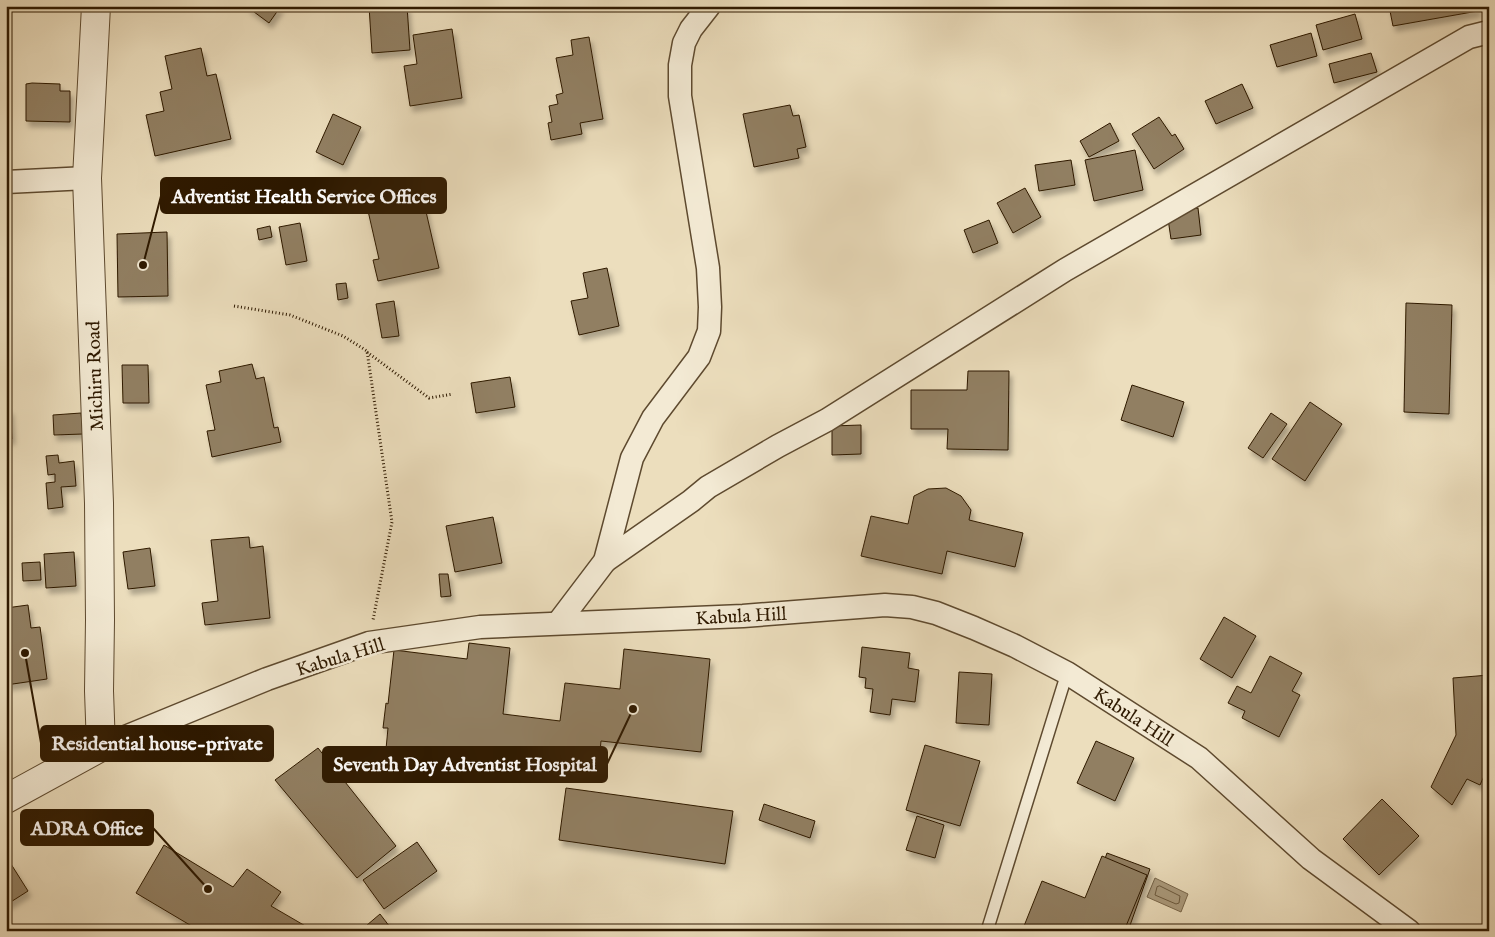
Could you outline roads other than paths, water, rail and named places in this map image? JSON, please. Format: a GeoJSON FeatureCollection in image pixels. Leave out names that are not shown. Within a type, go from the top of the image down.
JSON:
{"type":"FeatureCollection","features":[{"type":"Feature","properties":{"kind":"street","name":"Michiru Road"},"geometry":{"type":"LineString","coordinates":[[96,6],[87,178],[99,503],[99,691],[101,747]]}},
{"type":"Feature","properties":{"kind":"street"},"geometry":{"type":"LineString","coordinates":[[605,561],[632,458],[653,418],[699,357],[709,331],[708,268],[680,96],[680,65],[684,43],[691,29],[710,6]]}},
{"type":"Feature","properties":{"kind":"street"},"geometry":{"type":"LineString","coordinates":[[558,623],[605,561],[708,487],[827,420],[1066,270],[1469,38],[1489,32]]}},
{"type":"Feature","properties":{"kind":"street"},"geometry":{"type":"LineString","coordinates":[[6,182],[87,178]]}},
{"type":"Feature","properties":{"kind":"street","name":"Kabula Hill"},"geometry":{"type":"LineString","coordinates":[[6,799],[101,747],[267,679],[369,643],[480,627],[744,616],[886,605],[912,607],[936,612],[974,628],[1066,672],[1199,758],[1311,859],[1409,931]]}},
{"type":"Feature","properties":{"kind":"lane"},"geometry":{"type":"LineString","coordinates":[[986,931],[1066,672]]}},
{"type":"Feature","properties":{"kind":"water"},"geometry":{"type":"Polygon","coordinates":[[[1155,878],[1188,894],[1181,912],[1147,897],[1155,878]]]}},
{"type":"Feature","properties":{"kind":"place","name":"Adventist Health Service Offices"},"geometry":{"type":"Point","coordinates":[143,265]}},
{"type":"Feature","properties":{"kind":"place","name":"Residential house-private"},"geometry":{"type":"Point","coordinates":[25,653]}},
{"type":"Feature","properties":{"kind":"place","name":"Seventh Day Adventist Hospital"},"geometry":{"type":"Point","coordinates":[633,709]}},
{"type":"Feature","properties":{"kind":"place","name":"ADRA Office"},"geometry":{"type":"Point","coordinates":[208,889]}}]}
